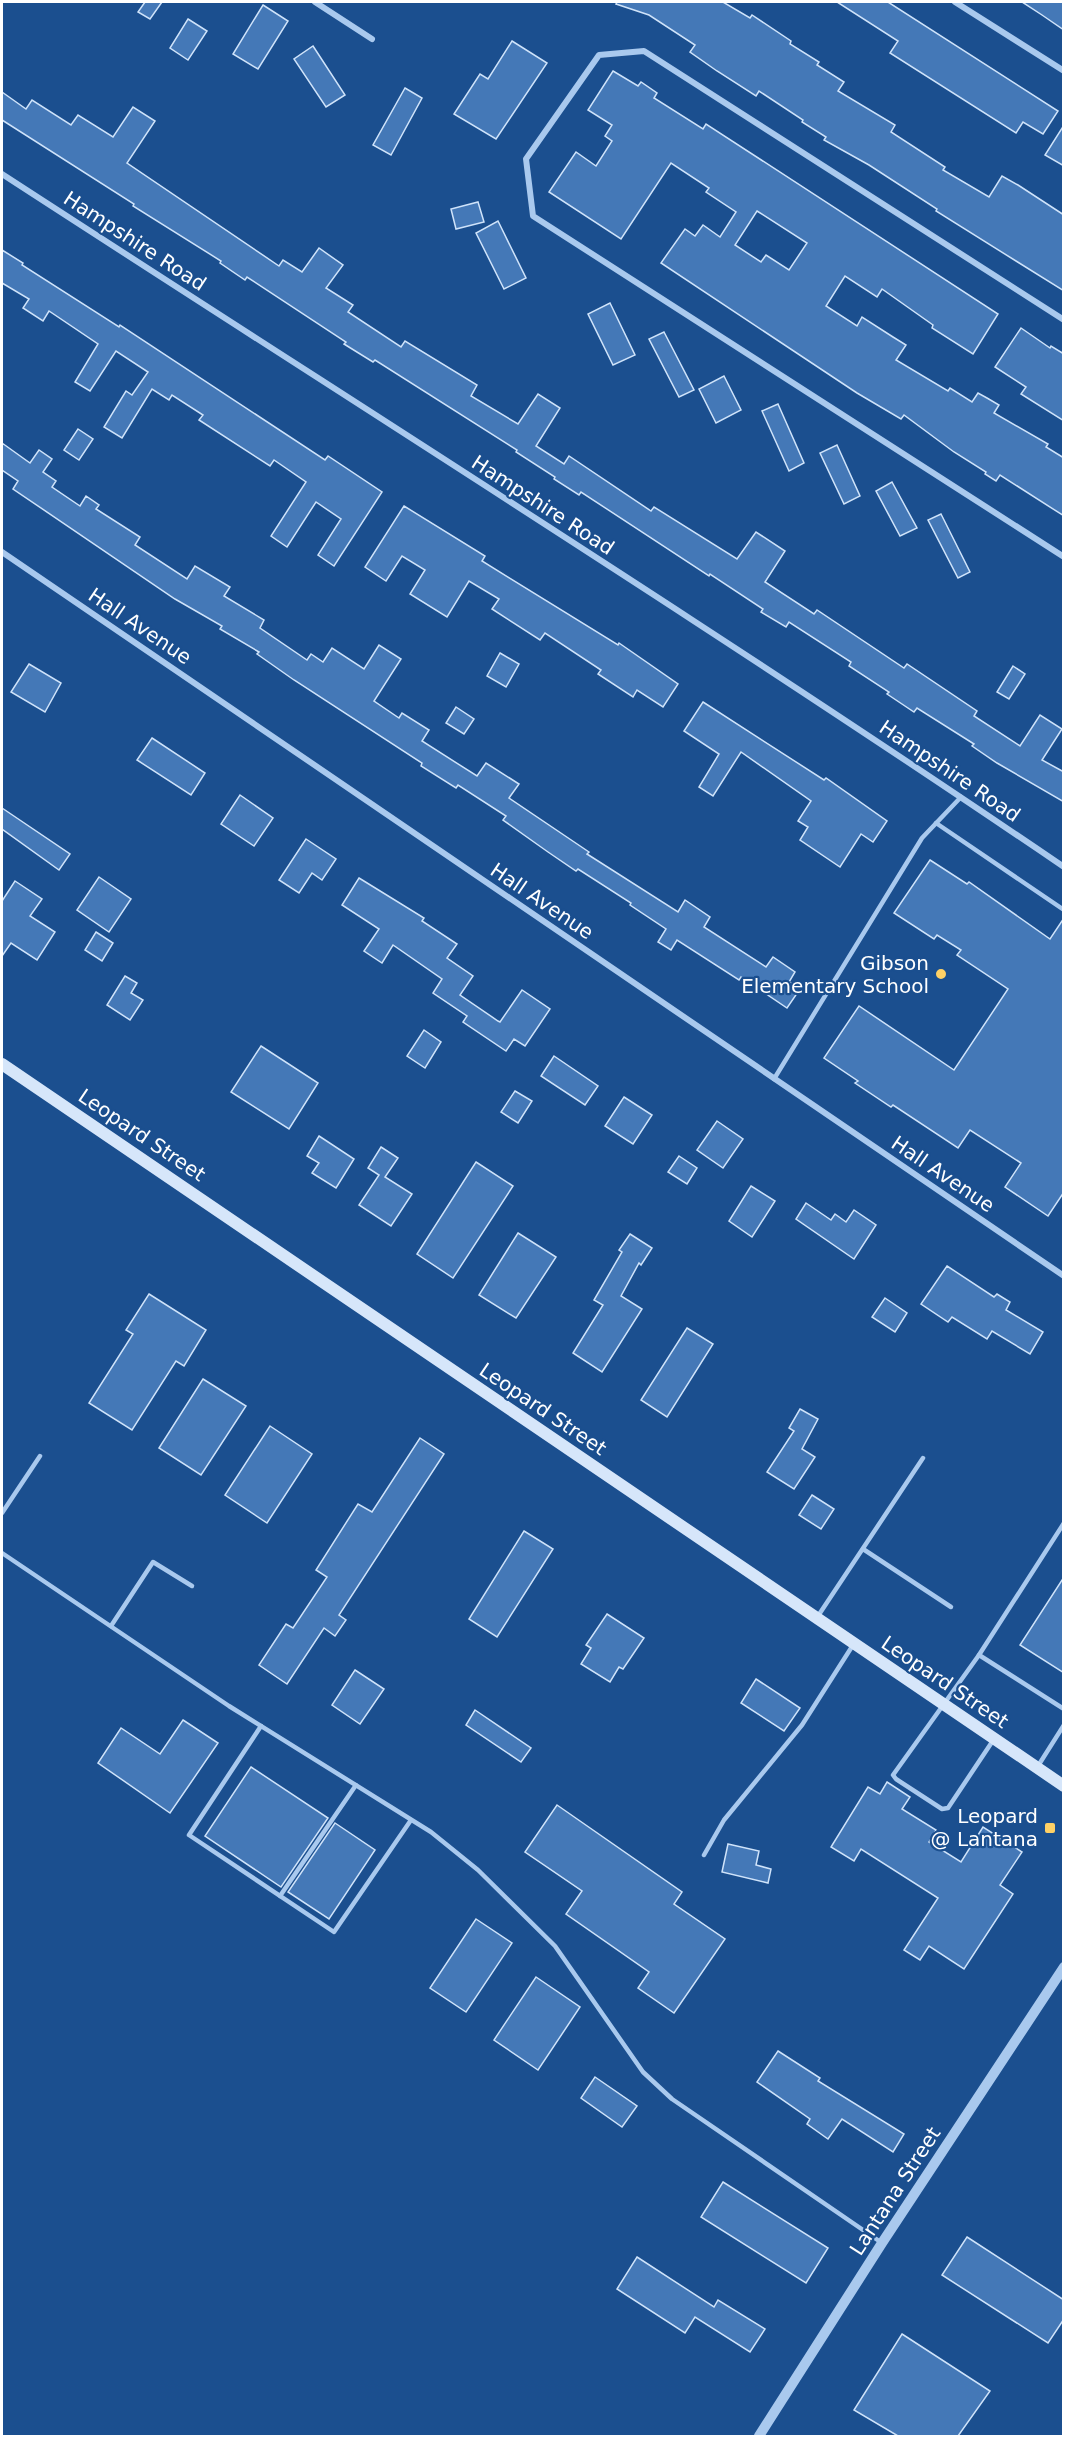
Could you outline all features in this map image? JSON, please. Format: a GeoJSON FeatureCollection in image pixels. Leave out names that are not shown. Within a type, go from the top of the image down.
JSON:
{"type":"FeatureCollection","features":[{"type":"Feature","properties":{"kind":"main road","name":"Leopard Street"},"geometry":{"type":"LineString","coordinates":[[2,1064],[1064,1786]]}},
{"type":"Feature","properties":{"kind":"street"},"geometry":{"type":"LineString","coordinates":[[315,2],[372,39]]}},
{"type":"Feature","properties":{"kind":"street"},"geometry":{"type":"LineString","coordinates":[[955,2],[1064,71]]}},
{"type":"Feature","properties":{"kind":"street"},"geometry":{"type":"LineString","coordinates":[[1064,320],[644,51],[599,55],[526,159],[533,216],[1064,557]]}},
{"type":"Feature","properties":{"kind":"street","name":"Hampshire Road"},"geometry":{"type":"LineString","coordinates":[[2,174],[961,797],[1064,867]]}},
{"type":"Feature","properties":{"kind":"street","name":"Hall Avenue"},"geometry":{"type":"LineString","coordinates":[[2,552],[1064,1276]]}},
{"type":"Feature","properties":{"kind":"street","name":"Lantana Street"},"geometry":{"type":"LineString","coordinates":[[759,2436],[882,2243],[1064,1967]]}},
{"type":"Feature","properties":{"kind":"lane"},"geometry":{"type":"LineString","coordinates":[[774,1079],[922,838],[961,797]]}},
{"type":"Feature","properties":{"kind":"lane"},"geometry":{"type":"LineString","coordinates":[[936,823],[1064,910]]}},
{"type":"Feature","properties":{"kind":"lane"},"geometry":{"type":"LineString","coordinates":[[2,1513],[40,1456]]}},
{"type":"Feature","properties":{"kind":"lane"},"geometry":{"type":"LineString","coordinates":[[817,1618],[923,1458]]}},
{"type":"Feature","properties":{"kind":"lane"},"geometry":{"type":"LineString","coordinates":[[994,1739],[948,1808],[942,1809],[893,1775],[979,1655],[1064,1522]]}},
{"type":"Feature","properties":{"kind":"lane"},"geometry":{"type":"LineString","coordinates":[[863,1549],[951,1607]]}},
{"type":"Feature","properties":{"kind":"lane"},"geometry":{"type":"LineString","coordinates":[[2,1553],[261,1726],[431,1832],[478,1870],[555,1946],[643,2072],[672,2099],[882,2243]]}},
{"type":"Feature","properties":{"kind":"lane"},"geometry":{"type":"LineString","coordinates":[[111,1626],[153,1562],[192,1586]]}},
{"type":"Feature","properties":{"kind":"lane"},"geometry":{"type":"LineString","coordinates":[[704,1855],[724,1820],[802,1725],[854,1644]]}},
{"type":"Feature","properties":{"kind":"lane"},"geometry":{"type":"LineString","coordinates":[[979,1655],[1064,1709]]}},
{"type":"Feature","properties":{"kind":"lane"},"geometry":{"type":"LineString","coordinates":[[1037,1768],[1064,1725]]}},
{"type":"Feature","properties":{"kind":"lane"},"geometry":{"type":"LineString","coordinates":[[261,1726],[189,1834],[334,1932],[411,1820]]}},
{"type":"Feature","properties":{"kind":"lane"},"geometry":{"type":"LineString","coordinates":[[280,1896],[356,1785]]}},
{"type":"Feature","properties":{"kind":"building"},"geometry":{"type":"Polygon","coordinates":[[[145,2],[162,2],[150,19],[138,12],[145,2]]]}},
{"type":"Feature","properties":{"kind":"building"},"geometry":{"type":"Polygon","coordinates":[[[617,2],[723,2],[750,18],[752,15],[791,41],[790,44],[819,62],[817,65],[844,82],[838,91],[895,125],[891,132],[945,167],[943,170],[989,197],[1002,176],[1018,185],[1064,215],[1064,291],[936,211],[937,209],[869,165],[824,140],[826,137],[759,91],[756,96],[717,71],[690,52],[695,45],[649,15],[616,4],[617,2]]]}},
{"type":"Feature","properties":{"kind":"building"},"geometry":{"type":"Polygon","coordinates":[[[837,2],[888,2],[1058,111],[1043,134],[1023,122],[1016,133],[890,53],[898,41],[837,2]]]}},
{"type":"Feature","properties":{"kind":"building"},"geometry":{"type":"Polygon","coordinates":[[[1022,2],[1064,2],[1064,30],[1042,15],[1022,2]]]}},
{"type":"Feature","properties":{"kind":"building"},"geometry":{"type":"Polygon","coordinates":[[[263,5],[288,21],[258,69],[233,54],[263,5]]]}},
{"type":"Feature","properties":{"kind":"building"},"geometry":{"type":"Polygon","coordinates":[[[188,19],[207,31],[188,60],[170,48],[188,19]]]}},
{"type":"Feature","properties":{"kind":"building"},"geometry":{"type":"Polygon","coordinates":[[[512,41],[547,63],[496,139],[454,114],[480,74],[488,79],[512,41]]]}},
{"type":"Feature","properties":{"kind":"building"},"geometry":{"type":"Polygon","coordinates":[[[313,46],[345,95],[326,107],[294,59],[313,46]]]}},
{"type":"Feature","properties":{"kind":"building"},"geometry":{"type":"Polygon","coordinates":[[[613,71],[638,86],[641,82],[657,93],[654,98],[703,129],[706,124],[998,314],[973,354],[932,328],[933,325],[882,289],[877,297],[845,276],[826,306],[857,326],[862,317],[906,345],[896,360],[948,391],[950,388],[972,402],[978,393],[999,405],[994,413],[1048,444],[1046,447],[1064,458],[1064,516],[1000,475],[996,481],[904,415],[901,419],[857,393],[661,263],[685,229],[695,236],[703,225],[720,237],[736,212],[706,192],[709,188],[671,163],[621,239],[549,192],[576,152],[596,166],[612,141],[605,136],[612,125],[588,110],[613,71]],[[757,211],[735,245],[761,262],[766,255],[789,270],[807,243],[757,211]]]}},
{"type":"Feature","properties":{"kind":"building"},"geometry":{"type":"Polygon","coordinates":[[[405,88],[422,98],[391,155],[373,145],[405,88]]]}},
{"type":"Feature","properties":{"kind":"building"},"geometry":{"type":"Polygon","coordinates":[[[2,92],[26,109],[32,100],[71,125],[78,115],[113,137],[133,107],[155,121],[127,163],[279,266],[283,260],[302,272],[319,248],[343,265],[326,288],[353,305],[348,312],[401,347],[405,341],[477,385],[471,396],[518,424],[538,394],[560,408],[536,446],[564,464],[569,456],[651,511],[654,507],[737,559],[756,532],[785,551],[765,582],[814,614],[817,610],[904,668],[907,664],[977,711],[974,716],[1020,746],[1040,715],[1062,729],[1042,760],[1064,772],[1064,802],[997,763],[972,746],[974,744],[917,708],[914,712],[887,694],[889,692],[849,666],[851,662],[789,622],[786,627],[761,612],[763,609],[710,574],[709,576],[581,492],[579,495],[554,479],[555,477],[516,452],[517,450],[375,360],[373,362],[344,344],[346,342],[247,277],[245,280],[220,263],[221,261],[2,120],[2,92]]]}},
{"type":"Feature","properties":{"kind":"building"},"geometry":{"type":"Polygon","coordinates":[[[1064,125],[1064,166],[1045,155],[1064,125]]]}},
{"type":"Feature","properties":{"kind":"building"},"geometry":{"type":"Polygon","coordinates":[[[478,202],[484,222],[456,229],[451,209],[478,202]]]}},
{"type":"Feature","properties":{"kind":"building"},"geometry":{"type":"Polygon","coordinates":[[[498,221],[526,278],[504,289],[476,233],[498,221]]]}},
{"type":"Feature","properties":{"kind":"building"},"geometry":{"type":"Polygon","coordinates":[[[2,250],[325,460],[328,456],[382,492],[334,566],[318,555],[341,519],[316,502],[287,547],[271,536],[306,482],[274,460],[270,466],[199,420],[203,415],[172,395],[169,400],[152,389],[122,438],[104,427],[126,391],[132,395],[148,372],[116,351],[90,391],[75,382],[98,344],[49,311],[43,321],[23,308],[29,299],[2,283],[2,250]]]}},
{"type":"Feature","properties":{"kind":"building"},"geometry":{"type":"Polygon","coordinates":[[[610,303],[635,355],[613,365],[588,314],[610,303]]]}},
{"type":"Feature","properties":{"kind":"building"},"geometry":{"type":"Polygon","coordinates":[[[1021,328],[1050,348],[1051,346],[1064,354],[1064,421],[1021,394],[1026,387],[995,367],[1021,328]]]}},
{"type":"Feature","properties":{"kind":"building"},"geometry":{"type":"Polygon","coordinates":[[[664,332],[694,390],[679,397],[649,339],[664,332]]]}},
{"type":"Feature","properties":{"kind":"building"},"geometry":{"type":"Polygon","coordinates":[[[724,376],[741,410],[716,423],[699,389],[724,376]]]}},
{"type":"Feature","properties":{"kind":"building"},"geometry":{"type":"Polygon","coordinates":[[[778,404],[804,463],[789,471],[762,411],[778,404]]]}},
{"type":"Feature","properties":{"kind":"building"},"geometry":{"type":"Polygon","coordinates":[[[78,429],[93,439],[79,460],[64,450],[78,429]]]}},
{"type":"Feature","properties":{"kind":"building"},"geometry":{"type":"Polygon","coordinates":[[[2,443],[30,463],[39,450],[52,459],[43,472],[56,481],[52,487],[80,506],[86,496],[99,505],[96,509],[140,537],[135,545],[187,579],[195,566],[230,587],[224,596],[264,620],[260,628],[307,660],[311,654],[323,662],[332,648],[364,669],[379,645],[401,659],[374,701],[399,718],[402,713],[429,730],[422,741],[477,776],[486,763],[519,784],[509,798],[589,852],[587,854],[678,912],[685,900],[710,917],[704,927],[766,967],[773,957],[795,972],[789,982],[800,989],[787,1008],[741,977],[739,980],[677,940],[671,950],[658,942],[666,929],[630,905],[631,903],[578,869],[576,871],[503,820],[506,816],[458,785],[456,788],[421,766],[422,763],[294,680],[257,654],[259,652],[220,629],[222,626],[175,599],[13,489],[18,481],[2,470],[2,443]]]}},
{"type":"Feature","properties":{"kind":"building"},"geometry":{"type":"Polygon","coordinates":[[[837,445],[860,496],[844,504],[820,453],[837,445]]]}},
{"type":"Feature","properties":{"kind":"building"},"geometry":{"type":"Polygon","coordinates":[[[892,482],[917,528],[900,536],[876,491],[892,482]]]}},
{"type":"Feature","properties":{"kind":"building"},"geometry":{"type":"Polygon","coordinates":[[[404,506],[485,556],[482,561],[618,645],[619,643],[678,684],[663,707],[637,690],[633,697],[598,674],[601,670],[545,633],[540,640],[492,609],[499,599],[469,581],[447,617],[410,594],[425,570],[402,556],[386,581],[365,567],[404,506]]]}},
{"type":"Feature","properties":{"kind":"building"},"geometry":{"type":"Polygon","coordinates":[[[941,514],[970,572],[958,578],[928,520],[941,514]]]}},
{"type":"Feature","properties":{"kind":"building"},"geometry":{"type":"Polygon","coordinates":[[[500,653],[519,664],[506,687],[487,676],[500,653]]]}},
{"type":"Feature","properties":{"kind":"building"},"geometry":{"type":"Polygon","coordinates":[[[29,664],[61,683],[45,712],[11,692],[29,664]]]}},
{"type":"Feature","properties":{"kind":"building"},"geometry":{"type":"Polygon","coordinates":[[[1013,666],[1025,674],[1009,699],[997,692],[1013,666]]]}},
{"type":"Feature","properties":{"kind":"building"},"geometry":{"type":"Polygon","coordinates":[[[703,702],[824,780],[826,778],[887,821],[873,842],[861,834],[840,867],[800,840],[808,827],[798,821],[811,801],[741,752],[713,796],[699,787],[719,754],[684,731],[703,702]]]}},
{"type":"Feature","properties":{"kind":"building"},"geometry":{"type":"Polygon","coordinates":[[[456,707],[474,719],[464,734],[446,723],[456,707]]]}},
{"type":"Feature","properties":{"kind":"building"},"geometry":{"type":"Polygon","coordinates":[[[152,738],[205,773],[191,795],[137,760],[152,738]]]}},
{"type":"Feature","properties":{"kind":"building"},"geometry":{"type":"Polygon","coordinates":[[[240,795],[273,818],[254,846],[221,824],[240,795]]]}},
{"type":"Feature","properties":{"kind":"building"},"geometry":{"type":"Polygon","coordinates":[[[2,808],[70,854],[59,870],[2,829],[2,808]]]}},
{"type":"Feature","properties":{"kind":"building"},"geometry":{"type":"Polygon","coordinates":[[[306,839],[336,859],[322,880],[312,873],[299,893],[279,880],[306,839]]]}},
{"type":"Feature","properties":{"kind":"building"},"geometry":{"type":"Polygon","coordinates":[[[930,860],[967,884],[969,882],[1050,939],[1064,918],[1064,1192],[1048,1216],[1005,1187],[1021,1163],[970,1130],[958,1148],[855,1083],[858,1081],[824,1058],[859,1006],[954,1070],[1008,989],[957,955],[961,950],[937,935],[934,939],[894,913],[930,860]]]}},
{"type":"Feature","properties":{"kind":"building"},"geometry":{"type":"Polygon","coordinates":[[[99,877],[131,899],[109,932],[77,910],[99,877]]]}},
{"type":"Feature","properties":{"kind":"building"},"geometry":{"type":"Polygon","coordinates":[[[359,878],[424,918],[422,921],[457,944],[447,958],[473,976],[460,995],[500,1022],[522,990],[550,1009],[525,1046],[514,1039],[506,1051],[463,1022],[467,1016],[433,993],[442,979],[393,945],[382,963],[364,951],[379,929],[342,905],[359,878]]]}},
{"type":"Feature","properties":{"kind":"building"},"geometry":{"type":"Polygon","coordinates":[[[15,881],[42,899],[30,916],[55,932],[37,960],[11,943],[2,956],[2,901],[15,881]]]}},
{"type":"Feature","properties":{"kind":"building"},"geometry":{"type":"Polygon","coordinates":[[[96,932],[113,943],[102,961],[85,950],[96,932]]]}},
{"type":"Feature","properties":{"kind":"building"},"geometry":{"type":"Polygon","coordinates":[[[125,976],[137,983],[131,993],[143,1000],[130,1020],[107,1005],[125,976]]]}},
{"type":"Feature","properties":{"kind":"building"},"geometry":{"type":"Polygon","coordinates":[[[424,1030],[441,1042],[425,1068],[407,1056],[424,1030]]]}},
{"type":"Feature","properties":{"kind":"building"},"geometry":{"type":"Polygon","coordinates":[[[261,1046],[318,1083],[289,1129],[231,1092],[261,1046]]]}},
{"type":"Feature","properties":{"kind":"building"},"geometry":{"type":"Polygon","coordinates":[[[554,1056],[598,1086],[585,1105],[541,1076],[554,1056]]]}},
{"type":"Feature","properties":{"kind":"building"},"geometry":{"type":"Polygon","coordinates":[[[515,1091],[532,1101],[518,1123],[501,1112],[515,1091]]]}},
{"type":"Feature","properties":{"kind":"building"},"geometry":{"type":"Polygon","coordinates":[[[624,1097],[652,1115],[633,1144],[605,1126],[624,1097]]]}},
{"type":"Feature","properties":{"kind":"building"},"geometry":{"type":"Polygon","coordinates":[[[717,1121],[743,1139],[723,1168],[697,1150],[717,1121]]]}},
{"type":"Feature","properties":{"kind":"building"},"geometry":{"type":"Polygon","coordinates":[[[319,1136],[354,1159],[336,1188],[312,1173],[319,1163],[307,1156],[319,1136]]]}},
{"type":"Feature","properties":{"kind":"building"},"geometry":{"type":"Polygon","coordinates":[[[381,1147],[398,1158],[385,1177],[412,1194],[391,1226],[359,1205],[379,1175],[368,1168],[381,1147]]]}},
{"type":"Feature","properties":{"kind":"building"},"geometry":{"type":"Polygon","coordinates":[[[679,1156],[697,1168],[687,1184],[668,1172],[679,1156]]]}},
{"type":"Feature","properties":{"kind":"building"},"geometry":{"type":"Polygon","coordinates":[[[476,1162],[513,1186],[453,1278],[417,1254],[476,1162]]]}},
{"type":"Feature","properties":{"kind":"building"},"geometry":{"type":"Polygon","coordinates":[[[751,1186],[775,1201],[752,1237],[729,1221],[751,1186]]]}},
{"type":"Feature","properties":{"kind":"building"},"geometry":{"type":"Polygon","coordinates":[[[806,1203],[831,1220],[835,1214],[846,1222],[854,1210],[876,1225],[854,1259],[796,1219],[806,1203]]]}},
{"type":"Feature","properties":{"kind":"building"},"geometry":{"type":"Polygon","coordinates":[[[518,1233],[556,1257],[516,1318],[479,1295],[518,1233]]]}},
{"type":"Feature","properties":{"kind":"building"},"geometry":{"type":"Polygon","coordinates":[[[630,1234],[652,1248],[641,1265],[639,1263],[621,1296],[642,1309],[602,1372],[573,1353],[603,1305],[594,1300],[622,1252],[619,1250],[630,1234]]]}},
{"type":"Feature","properties":{"kind":"building"},"geometry":{"type":"Polygon","coordinates":[[[947,1266],[994,1297],[997,1294],[1010,1302],[1006,1310],[1043,1332],[1030,1354],[992,1331],[987,1339],[952,1317],[948,1322],[921,1304],[947,1266]]]}},
{"type":"Feature","properties":{"kind":"building"},"geometry":{"type":"Polygon","coordinates":[[[149,1294],[206,1330],[184,1366],[176,1361],[132,1430],[89,1403],[133,1334],[126,1330],[149,1294]]]}},
{"type":"Feature","properties":{"kind":"building"},"geometry":{"type":"Polygon","coordinates":[[[885,1298],[907,1313],[895,1332],[872,1317],[885,1298]]]}},
{"type":"Feature","properties":{"kind":"building"},"geometry":{"type":"Polygon","coordinates":[[[687,1328],[713,1344],[667,1417],[641,1400],[687,1328]]]}},
{"type":"Feature","properties":{"kind":"building"},"geometry":{"type":"Polygon","coordinates":[[[203,1379],[246,1406],[201,1475],[159,1448],[203,1379]]]}},
{"type":"Feature","properties":{"kind":"building"},"geometry":{"type":"Polygon","coordinates":[[[800,1409],[818,1419],[802,1449],[815,1457],[794,1489],[767,1472],[794,1431],[789,1428],[800,1409]]]}},
{"type":"Feature","properties":{"kind":"building"},"geometry":{"type":"Polygon","coordinates":[[[270,1426],[312,1454],[267,1523],[225,1495],[270,1426]]]}},
{"type":"Feature","properties":{"kind":"building"},"geometry":{"type":"Polygon","coordinates":[[[420,1438],[444,1454],[339,1615],[346,1620],[335,1636],[324,1628],[287,1684],[259,1665],[286,1624],[293,1628],[327,1577],[316,1570],[358,1504],[372,1512],[420,1438]]]}},
{"type":"Feature","properties":{"kind":"building"},"geometry":{"type":"Polygon","coordinates":[[[812,1495],[834,1509],[821,1529],[799,1515],[812,1495]]]}},
{"type":"Feature","properties":{"kind":"building"},"geometry":{"type":"Polygon","coordinates":[[[524,1531],[553,1549],[497,1637],[469,1619],[524,1531]]]}},
{"type":"Feature","properties":{"kind":"building"},"geometry":{"type":"Polygon","coordinates":[[[1064,1577],[1064,1673],[1020,1645],[1064,1577]]]}},
{"type":"Feature","properties":{"kind":"building"},"geometry":{"type":"Polygon","coordinates":[[[607,1614],[644,1638],[623,1669],[619,1667],[610,1682],[581,1664],[591,1648],[586,1645],[607,1614]]]}},
{"type":"Feature","properties":{"kind":"building"},"geometry":{"type":"Polygon","coordinates":[[[355,1670],[384,1689],[360,1724],[332,1705],[355,1670]]]}},
{"type":"Feature","properties":{"kind":"building"},"geometry":{"type":"Polygon","coordinates":[[[756,1679],[800,1708],[784,1731],[741,1703],[756,1679]]]}},
{"type":"Feature","properties":{"kind":"building"},"geometry":{"type":"Polygon","coordinates":[[[475,1710],[531,1748],[521,1762],[466,1725],[475,1710]]]}},
{"type":"Feature","properties":{"kind":"building"},"geometry":{"type":"Polygon","coordinates":[[[183,1720],[218,1743],[170,1813],[98,1763],[121,1728],[160,1754],[183,1720]]]}},
{"type":"Feature","properties":{"kind":"building"},"geometry":{"type":"Polygon","coordinates":[[[251,1767],[328,1818],[281,1887],[205,1836],[251,1767]]]}},
{"type":"Feature","properties":{"kind":"building"},"geometry":{"type":"Polygon","coordinates":[[[887,1782],[910,1797],[902,1809],[936,1830],[929,1842],[961,1862],[983,1827],[1022,1852],[1000,1885],[1013,1894],[964,1969],[929,1946],[920,1960],[904,1950],[938,1898],[861,1849],[854,1861],[831,1847],[868,1787],[880,1794],[887,1782]]]}},
{"type":"Feature","properties":{"kind":"building"},"geometry":{"type":"Polygon","coordinates":[[[557,1805],[682,1892],[674,1904],[725,1939],[674,2013],[638,1988],[649,1972],[566,1914],[582,1891],[525,1852],[557,1805]]]}},
{"type":"Feature","properties":{"kind":"building"},"geometry":{"type":"Polygon","coordinates":[[[335,1823],[375,1850],[329,1919],[288,1892],[335,1823]]]}},
{"type":"Feature","properties":{"kind":"building"},"geometry":{"type":"Polygon","coordinates":[[[728,1844],[759,1851],[756,1865],[771,1869],[768,1883],[722,1872],[728,1844]]]}},
{"type":"Feature","properties":{"kind":"building"},"geometry":{"type":"Polygon","coordinates":[[[476,1919],[512,1943],[466,2012],[430,1988],[476,1919]]]}},
{"type":"Feature","properties":{"kind":"building"},"geometry":{"type":"Polygon","coordinates":[[[536,1977],[580,2007],[538,2070],[494,2040],[536,1977]]]}},
{"type":"Feature","properties":{"kind":"building"},"geometry":{"type":"Polygon","coordinates":[[[778,2051],[820,2078],[818,2081],[904,2134],[893,2152],[842,2119],[828,2139],[807,2124],[810,2119],[757,2082],[778,2051]]]}},
{"type":"Feature","properties":{"kind":"building"},"geometry":{"type":"Polygon","coordinates":[[[595,2077],[637,2106],[622,2127],[581,2098],[595,2077]]]}},
{"type":"Feature","properties":{"kind":"building"},"geometry":{"type":"Polygon","coordinates":[[[723,2182],[828,2248],[806,2283],[701,2217],[723,2182]]]}},
{"type":"Feature","properties":{"kind":"building"},"geometry":{"type":"Polygon","coordinates":[[[967,2237],[1064,2300],[1064,2319],[1048,2343],[942,2275],[967,2237]]]}},
{"type":"Feature","properties":{"kind":"building"},"geometry":{"type":"Polygon","coordinates":[[[637,2257],[714,2307],[718,2300],[765,2329],[750,2352],[695,2317],[685,2333],[617,2289],[637,2257]]]}},
{"type":"Feature","properties":{"kind":"building"},"geometry":{"type":"Polygon","coordinates":[[[902,2334],[990,2391],[958,2436],[898,2436],[854,2410],[902,2334]]]}},
{"type":"Feature","properties":{"kind":"place","name":"Gibson Elementary School"},"geometry":{"type":"Point","coordinates":[941,974]}},
{"type":"Feature","properties":{"kind":"place","name":"Leopard @ Lantana"},"geometry":{"type":"Point","coordinates":[1050,1828]}}]}
